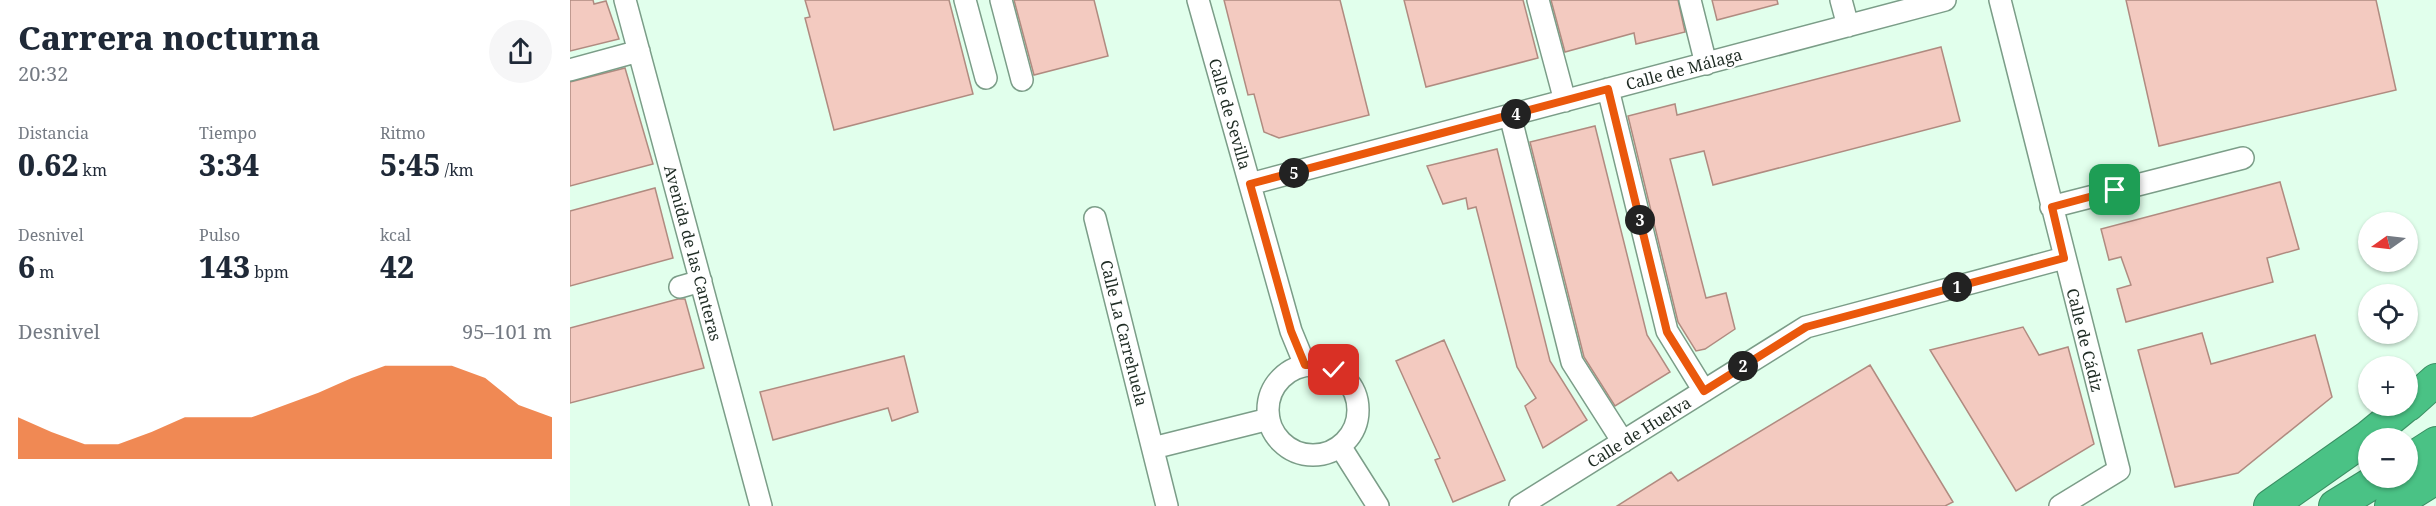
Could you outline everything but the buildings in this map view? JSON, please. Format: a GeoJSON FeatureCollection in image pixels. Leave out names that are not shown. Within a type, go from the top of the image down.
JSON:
{"type":"FeatureCollection","features":[{"type":"Feature","properties":{"kind":"highway"},"geometry":{"type":"LineString","coordinates":[[2418,396],[2436,380]]}},
{"type":"Feature","properties":{"kind":"highway"},"geometry":{"type":"LineString","coordinates":[[2270,506],[2368,437],[2394,416]]}},
{"type":"Feature","properties":{"kind":"highway"},"geometry":{"type":"LineString","coordinates":[[2418,455],[2436,443]]}},
{"type":"Feature","properties":{"kind":"highway"},"geometry":{"type":"LineString","coordinates":[[2391,506],[2436,478]]}},
{"type":"Feature","properties":{"kind":"highway"},"geometry":{"type":"LineString","coordinates":[[2335,506],[2364,488]]}},
{"type":"Feature","properties":{"kind":"street","name":"Avenida de las Canteras"},"geometry":{"type":"LineString","coordinates":[[625,0],[761,506]]}},
{"type":"Feature","properties":{"kind":"street"},"geometry":{"type":"LineString","coordinates":[[965,0],[986,78]]}},
{"type":"Feature","properties":{"kind":"street"},"geometry":{"type":"LineString","coordinates":[[1001,0],[1022,80]]}},
{"type":"Feature","properties":{"kind":"street","name":"Calle de Sevilla"},"geometry":{"type":"LineString","coordinates":[[1198,0],[1291,331],[1305,365]]}},
{"type":"Feature","properties":{"kind":"street"},"geometry":{"type":"LineString","coordinates":[[1538,0],[1565,101]]}},
{"type":"Feature","properties":{"kind":"street"},"geometry":{"type":"LineString","coordinates":[[1690,0],[1706,64]]}},
{"type":"Feature","properties":{"kind":"street"},"geometry":{"type":"LineString","coordinates":[[1841,0],[1848,26]]}},
{"type":"Feature","properties":{"kind":"street","name":"Calle de Málaga"},"geometry":{"type":"LineString","coordinates":[[1250,184],[1945,0]]}},
{"type":"Feature","properties":{"kind":"street","name":"Calle de Cádiz"},"geometry":{"type":"LineString","coordinates":[[2000,0],[2119,470],[2060,506]]}},
{"type":"Feature","properties":{"kind":"street"},"geometry":{"type":"LineString","coordinates":[[570,70],[639,51]]}},
{"type":"Feature","properties":{"kind":"street"},"geometry":{"type":"LineString","coordinates":[[1608,89],[1667,332],[1704,391]]}},
{"type":"Feature","properties":{"kind":"street"},"geometry":{"type":"LineString","coordinates":[[1510,115],[1572,362],[1623,442]]}},
{"type":"Feature","properties":{"kind":"street"},"geometry":{"type":"LineString","coordinates":[[2052,207],[2243,158]]}},
{"type":"Feature","properties":{"kind":"street","name":"Calle La Carrehuela"},"geometry":{"type":"LineString","coordinates":[[1095,218],[1167,506]]}},
{"type":"Feature","properties":{"kind":"street","name":"Calle de Huelva"},"geometry":{"type":"LineString","coordinates":[[1520,506],[1806,327],[2064,258]]}},
{"type":"Feature","properties":{"kind":"street"},"geometry":{"type":"LineString","coordinates":[[680,287],[701,281]]}},
{"type":"Feature","properties":{"kind":"street"},"geometry":{"type":"LineString","coordinates":[[1305,365],[1320,365],[1334,370],[1346,379],[1354,392],[1358,406],[1356,421],[1350,435],[1340,446],[1328,453],[1302,454],[1289,449],[1271,429],[1268,402],[1272,389],[1292,370],[1305,365]]}},
{"type":"Feature","properties":{"kind":"street"},"geometry":{"type":"LineString","coordinates":[[1153,448],[1269,419]]}},
{"type":"Feature","properties":{"kind":"street"},"geometry":{"type":"LineString","coordinates":[[1340,446],[1378,506]]}},
{"type":"Feature","properties":{"kind":"route"},"geometry":{"type":"LineString","coordinates":[[1334,370],[1320,365],[1305,365],[1291,331],[1250,184],[1608,89],[1667,332],[1704,391],[1806,327],[2064,258],[2052,207],[2115,190]]}}]}
